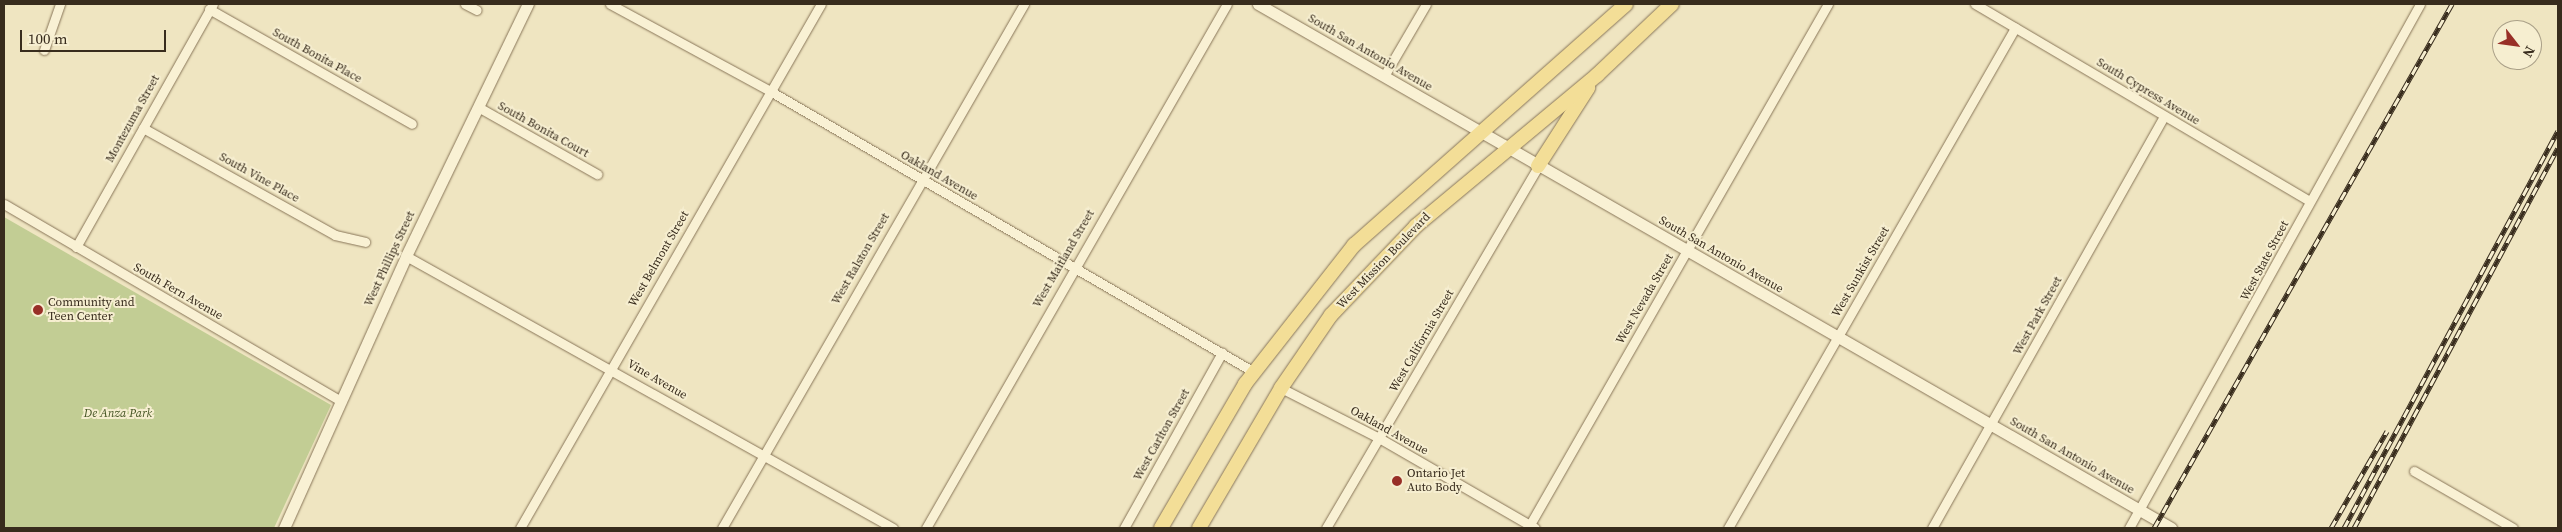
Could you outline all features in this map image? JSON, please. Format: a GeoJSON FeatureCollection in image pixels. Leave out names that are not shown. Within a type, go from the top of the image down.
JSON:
{"type":"FeatureCollection","features":[{"type":"Feature","properties":{"kind":"main road"},"geometry":{"type":"LineString","coordinates":[[1161,528],[1254,372],[1354,245],[1478,131],[1626,4]]}},
{"type":"Feature","properties":{"kind":"main road","name":"West Mission Boulevard"},"geometry":{"type":"LineString","coordinates":[[1199,528],[1281,388],[1331,315],[1416,226],[1597,75],[1672,4]]}},
{"type":"Feature","properties":{"kind":"main road"},"geometry":{"type":"LineString","coordinates":[[1538,166],[1597,75]]}},
{"type":"Feature","properties":{"kind":"street"},"geometry":{"type":"LineString","coordinates":[[44,50],[60,4]]}},
{"type":"Feature","properties":{"kind":"street"},"geometry":{"type":"LineString","coordinates":[[465,4],[476,10]]}},
{"type":"Feature","properties":{"kind":"street","name":"West Phillips Street"},"geometry":{"type":"LineString","coordinates":[[284,528],[406,256],[528,4]]}},
{"type":"Feature","properties":{"kind":"street","name":"Oakland Avenue"},"geometry":{"type":"LineString","coordinates":[[610,4],[770,91],[921,181],[1254,372]]}},
{"type":"Feature","properties":{"kind":"street","name":"West Belmont Street"},"geometry":{"type":"LineString","coordinates":[[520,528],[821,4]]}},
{"type":"Feature","properties":{"kind":"street","name":"West Ralston Street"},"geometry":{"type":"LineString","coordinates":[[722,528],[1024,4]]}},
{"type":"Feature","properties":{"kind":"street","name":"West Maitland Street"},"geometry":{"type":"LineString","coordinates":[[926,528],[1073,267],[1227,4]]}},
{"type":"Feature","properties":{"kind":"street","name":"South San Antonio Avenue"},"geometry":{"type":"LineString","coordinates":[[1258,4],[1687,250],[1838,339],[2171,528]]}},
{"type":"Feature","properties":{"kind":"street"},"geometry":{"type":"LineString","coordinates":[[1384,76],[1426,4]]}},
{"type":"Feature","properties":{"kind":"street","name":"West Nevada Street"},"geometry":{"type":"LineString","coordinates":[[1531,527],[1828,4]]}},
{"type":"Feature","properties":{"kind":"street","name":"South Cypress Avenue"},"geometry":{"type":"LineString","coordinates":[[1975,4],[2309,201]]}},
{"type":"Feature","properties":{"kind":"street","name":"West State Street"},"geometry":{"type":"LineString","coordinates":[[2129,528],[2284,255],[2309,201],[2420,4]]}},
{"type":"Feature","properties":{"kind":"street","name":"South Bonita Place"},"geometry":{"type":"LineString","coordinates":[[211,6],[412,124]]}},
{"type":"Feature","properties":{"kind":"street","name":"Montezuma Street"},"geometry":{"type":"LineString","coordinates":[[76,247],[211,6]]}},
{"type":"Feature","properties":{"kind":"street","name":"West Sunkist Street"},"geometry":{"type":"LineString","coordinates":[[1728,528],[2015,28]]}},
{"type":"Feature","properties":{"kind":"street","name":"South Bonita Court"},"geometry":{"type":"LineString","coordinates":[[478,107],[597,174]]}},
{"type":"Feature","properties":{"kind":"street","name":"West Park Street"},"geometry":{"type":"LineString","coordinates":[[1932,528],[2164,116]]}},
{"type":"Feature","properties":{"kind":"street","name":"South Vine Place"},"geometry":{"type":"LineString","coordinates":[[143,128],[335,235],[365,242]]}},
{"type":"Feature","properties":{"kind":"street","name":"West California Street"},"geometry":{"type":"LineString","coordinates":[[1326,528],[1538,166]]}},
{"type":"Feature","properties":{"kind":"street","name":"South Fern Avenue"},"geometry":{"type":"LineString","coordinates":[[4,204],[340,400]]}},
{"type":"Feature","properties":{"kind":"street","name":"Vine Avenue"},"geometry":{"type":"LineString","coordinates":[[406,256],[612,368],[763,456],[893,528]]}},
{"type":"Feature","properties":{"kind":"street","name":"West Carlton Street"},"geometry":{"type":"LineString","coordinates":[[1124,528],[1222,353]]}},
{"type":"Feature","properties":{"kind":"street","name":"Oakland Avenue"},"geometry":{"type":"LineString","coordinates":[[1281,388],[1379,438],[1531,527]]}},
{"type":"Feature","properties":{"kind":"street"},"geometry":{"type":"LineString","coordinates":[[2414,471],[2513,528]]}},
{"type":"Feature","properties":{"kind":"green space","name":"De Anza Park"},"geometry":{"type":"Polygon","coordinates":[[[4,217],[331,405],[274,528],[4,528],[4,217]]]}},
{"type":"Feature","properties":{"kind":"railway"},"geometry":{"type":"LineString","coordinates":[[2154,528],[2452,4]]}},
{"type":"Feature","properties":{"kind":"railway"},"geometry":{"type":"LineString","coordinates":[[2344,528],[2558,131]]}},
{"type":"Feature","properties":{"kind":"railway"},"geometry":{"type":"LineString","coordinates":[[2354,528],[2558,148]]}},
{"type":"Feature","properties":{"kind":"railway"},"geometry":{"type":"LineString","coordinates":[[2331,528],[2387,431]]}},
{"type":"Feature","properties":{"kind":"place","name":"Community and Teen Center"},"geometry":{"type":"Point","coordinates":[38,310]}},
{"type":"Feature","properties":{"kind":"place","name":"Ontario Jet Auto Body"},"geometry":{"type":"Point","coordinates":[1397,481]}}]}
